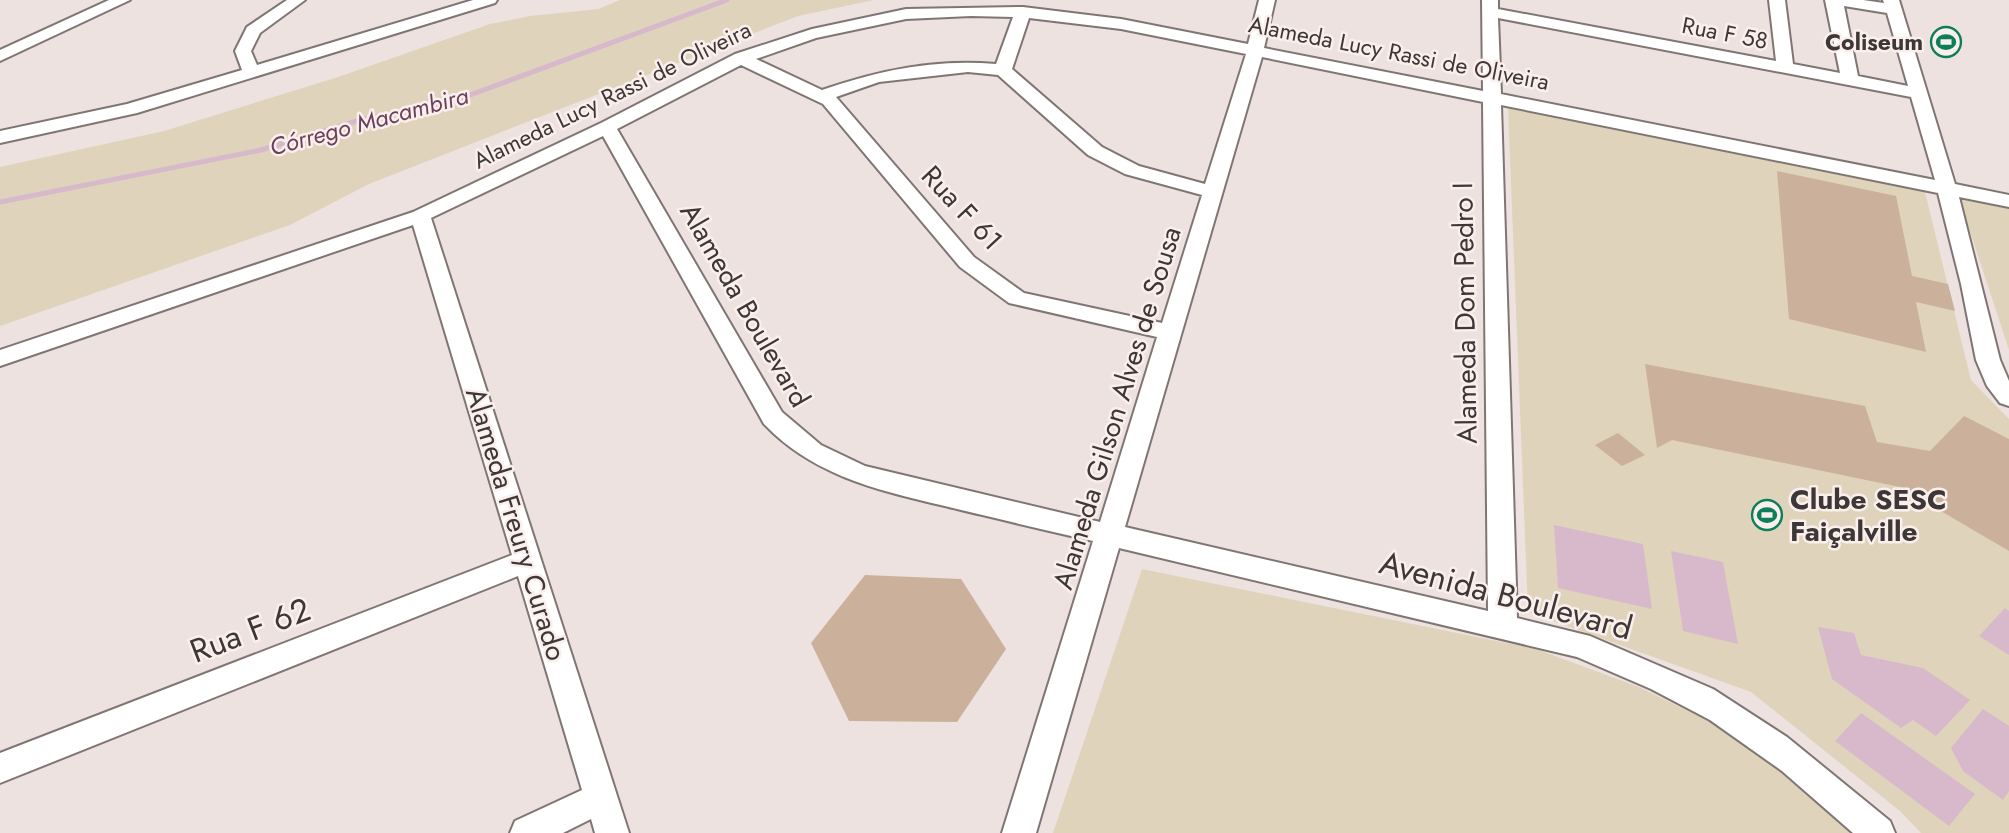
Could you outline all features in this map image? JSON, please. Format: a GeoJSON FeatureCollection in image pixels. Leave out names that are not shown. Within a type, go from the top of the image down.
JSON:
{"type":"FeatureCollection","features":[{"type":"Feature","properties":{"kind":"street"},"geometry":{"type":"LineString","coordinates":[[0,56],[122,0]]}},
{"type":"Feature","properties":{"kind":"street"},"geometry":{"type":"LineString","coordinates":[[252,73],[243,51],[253,30],[297,0]]}},
{"type":"Feature","properties":{"kind":"street"},"geometry":{"type":"LineString","coordinates":[[0,137],[131,109],[489,0]]}},
{"type":"Feature","properties":{"kind":"street","name":"Alameda Gilson Alves de Sousa"},"geometry":{"type":"LineString","coordinates":[[1020,833],[1255,51],[1267,0]]}},
{"type":"Feature","properties":{"kind":"street","name":"Rua F 58"},"geometry":{"type":"LineString","coordinates":[[1777,0],[1785,68]]}},
{"type":"Feature","properties":{"kind":"street"},"geometry":{"type":"LineString","coordinates":[[1850,80],[1834,0],[1894,5],[1947,189],[1972,284],[1988,360],[1995,380],[2009,397]]}},
{"type":"Feature","properties":{"kind":"street","name":"Rua F 58"},"geometry":{"type":"LineString","coordinates":[[1490,6],[1785,68],[1919,93]]}},
{"type":"Feature","properties":{"kind":"street","name":"Alameda Dom Pedro I"},"geometry":{"type":"LineString","coordinates":[[1490,6],[1503,625]]}},
{"type":"Feature","properties":{"kind":"street"},"geometry":{"type":"LineString","coordinates":[[1003,70],[1037,8]]}},
{"type":"Feature","properties":{"kind":"street","name":"Alameda Lucy Rassi de Oliveira"},"geometry":{"type":"LineString","coordinates":[[0,358],[420,216],[607,127],[741,58],[812,34],[883,18],[927,12],[1037,8],[2009,201]]}},
{"type":"Feature","properties":{"kind":"street","name":"Rua F 61"},"geometry":{"type":"LineString","coordinates":[[741,58],[829,100],[967,262],[1017,298],[1171,332]]}},
{"type":"Feature","properties":{"kind":"street"},"geometry":{"type":"LineString","coordinates":[[822,96],[876,77],[946,68],[984,67],[1003,70],[1095,151],[1132,170],[1213,192]]}},
{"type":"Feature","properties":{"kind":"street","name":"Alameda Boulevard"},"geometry":{"type":"LineString","coordinates":[[607,127],[773,418],[790,438],[815,456],[851,472],[1110,535]]}},
{"type":"Feature","properties":{"kind":"street","name":"Alameda Freury Curado"},"geometry":{"type":"LineString","coordinates":[[420,216],[612,833]]}},
{"type":"Feature","properties":{"kind":"street","name":"Avenida Boulevard"},"geometry":{"type":"LineString","coordinates":[[1110,535],[1580,645],[1657,677],[1739,721],[1824,785],[1878,833]]}},
{"type":"Feature","properties":{"kind":"street","name":"Rua F 62"},"geometry":{"type":"LineString","coordinates":[[0,768],[527,561]]}},
{"type":"Feature","properties":{"kind":"street"},"geometry":{"type":"LineString","coordinates":[[527,833],[601,798]]}},
{"type":"Feature","properties":{"kind":"shaded area"},"geometry":{"type":"Polygon","coordinates":[[[620,0],[874,0],[798,16],[369,184],[290,225],[0,326],[0,167],[164,131],[338,77],[490,24],[530,16],[598,9],[620,0]]]}},
{"type":"Feature","properties":{"kind":"shaded area","name":"Clube SESC Faiçalville"},"geometry":{"type":"Polygon","coordinates":[[[1508,108],[1925,192],[1971,380],[2009,419],[2009,833],[1921,833],[1900,811],[1751,692],[1528,612],[1508,108]]]}},
{"type":"Feature","properties":{"kind":"shaded area"},"geometry":{"type":"Polygon","coordinates":[[[1958,195],[2009,206],[2009,350],[1958,195]]]}},
{"type":"Feature","properties":{"kind":"shaded area"},"geometry":{"type":"Polygon","coordinates":[[[1554,525],[1643,544],[1652,609],[1558,588],[1554,525]]]}},
{"type":"Feature","properties":{"kind":"shaded area"},"geometry":{"type":"Polygon","coordinates":[[[1671,551],[1723,562],[1738,644],[1683,631],[1671,551]]]}},
{"type":"Feature","properties":{"kind":"shaded area"},"geometry":{"type":"Polygon","coordinates":[[[1142,569],[1536,649],[1639,687],[1719,726],[1785,768],[1860,833],[1053,833],[1142,569]]]}},
{"type":"Feature","properties":{"kind":"shaded area"},"geometry":{"type":"Polygon","coordinates":[[[2005,608],[2009,611],[2009,655],[1979,636],[2005,608]]]}},
{"type":"Feature","properties":{"kind":"shaded area"},"geometry":{"type":"Polygon","coordinates":[[[1818,627],[1854,633],[1861,655],[1923,668],[1970,700],[1936,736],[1913,720],[1901,728],[1832,679],[1818,627]]]}},
{"type":"Feature","properties":{"kind":"shaded area"},"geometry":{"type":"Polygon","coordinates":[[[1983,709],[2009,726],[2009,791],[2003,800],[1963,771],[1951,748],[1983,709]]]}},
{"type":"Feature","properties":{"kind":"shaded area"},"geometry":{"type":"Polygon","coordinates":[[[1861,713],[1975,794],[1949,826],[1835,741],[1861,713]]]}},
{"type":"Feature","properties":{"kind":"building"},"geometry":{"type":"Polygon","coordinates":[[[1777,171],[1896,196],[1912,276],[1948,284],[1955,311],[1916,302],[1926,352],[1789,319],[1777,171]]]}},
{"type":"Feature","properties":{"kind":"building"},"geometry":{"type":"Polygon","coordinates":[[[1645,364],[1865,406],[1877,442],[1930,451],[1964,416],[2009,439],[2009,551],[1900,487],[1672,440],[1657,448],[1645,364]]]}},
{"type":"Feature","properties":{"kind":"building"},"geometry":{"type":"Polygon","coordinates":[[[1618,433],[1645,455],[1622,466],[1595,445],[1618,433]]]}},
{"type":"Feature","properties":{"kind":"building"},"geometry":{"type":"Polygon","coordinates":[[[865,575],[961,579],[1006,649],[957,722],[849,721],[811,643],[865,575]]]}},
{"type":"Feature","properties":{"kind":"waterway","name":"Córrego Macambira"},"geometry":{"type":"LineString","coordinates":[[0,202],[261,150],[360,120],[462,98],[727,0]]}},
{"type":"Feature","properties":{"kind":"place","name":"Coliseum"},"geometry":{"type":"Point","coordinates":[1946,42]}},
{"type":"Feature","properties":{"kind":"place","name":"Clube SESC Faiçalville"},"geometry":{"type":"Point","coordinates":[1767,515]}}]}
